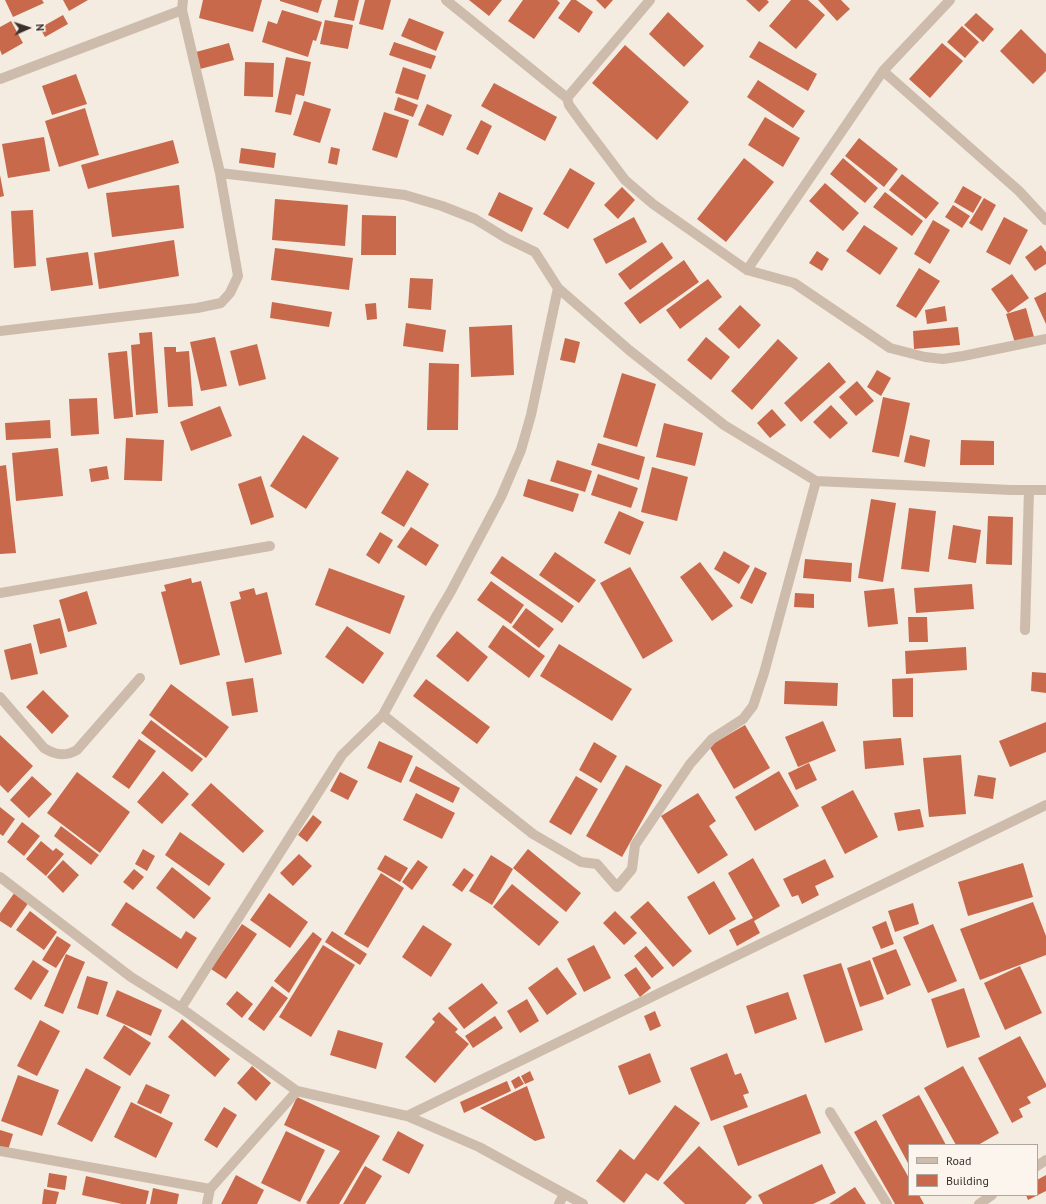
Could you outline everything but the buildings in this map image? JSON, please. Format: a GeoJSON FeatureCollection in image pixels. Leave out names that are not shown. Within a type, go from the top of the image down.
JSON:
{"type":"FeatureCollection","features":[{"type":"Feature","properties":{"kind":"street"},"geometry":{"type":"LineString","coordinates":[[446,0],[567,98],[569,106],[625,180],[653,204],[747,270],[794,282],[890,348],[925,357],[943,359],[1046,339]]}},
{"type":"Feature","properties":{"kind":"street"},"geometry":{"type":"LineString","coordinates":[[567,98],[650,0]]}},
{"type":"Feature","properties":{"kind":"street"},"geometry":{"type":"LineString","coordinates":[[747,270],[883,71],[950,0]]}},
{"type":"Feature","properties":{"kind":"street"},"geometry":{"type":"LineString","coordinates":[[0,79],[182,5],[220,173],[238,276],[230,293],[221,303],[197,308],[0,331]]}},
{"type":"Feature","properties":{"kind":"street"},"geometry":{"type":"LineString","coordinates":[[883,71],[1019,192],[1046,220]]}},
{"type":"Feature","properties":{"kind":"street"},"geometry":{"type":"LineString","coordinates":[[220,173],[405,195],[442,206],[475,219],[506,238],[534,252],[558,288],[629,350],[724,425],[816,481],[1046,490]]}},
{"type":"Feature","properties":{"kind":"street"},"geometry":{"type":"LineString","coordinates":[[181,1008],[342,755],[383,715],[501,497],[521,450],[558,288]]}},
{"type":"Feature","properties":{"kind":"street"},"geometry":{"type":"LineString","coordinates":[[383,715],[532,834],[581,862],[597,864],[617,887],[632,869],[635,845],[690,764],[712,739],[743,719],[753,706],[764,673],[816,481]]}},
{"type":"Feature","properties":{"kind":"street"},"geometry":{"type":"LineString","coordinates":[[1025,630],[1030,490]]}},
{"type":"Feature","properties":{"kind":"street"},"geometry":{"type":"LineString","coordinates":[[0,593],[270,546]]}},
{"type":"Feature","properties":{"kind":"street"},"geometry":{"type":"LineString","coordinates":[[0,697],[44,748],[51,753],[70,755],[77,750],[140,678]]}},
{"type":"Feature","properties":{"kind":"street"},"geometry":{"type":"LineString","coordinates":[[407,1116],[1046,806]]}},
{"type":"Feature","properties":{"kind":"street"},"geometry":{"type":"LineString","coordinates":[[0,877],[131,977],[181,1008],[297,1091],[407,1116],[479,1147],[583,1204]]}},
{"type":"Feature","properties":{"kind":"street"},"geometry":{"type":"LineString","coordinates":[[207,1204],[210,1189],[297,1091]]}},
{"type":"Feature","properties":{"kind":"street"},"geometry":{"type":"LineString","coordinates":[[830,1112],[887,1204]]}},
{"type":"Feature","properties":{"kind":"street"},"geometry":{"type":"LineString","coordinates":[[0,1151],[210,1189]]}},
{"type":"Feature","properties":{"kind":"street"},"geometry":{"type":"LineString","coordinates":[[559,1204],[564,1194]]}},
{"type":"Feature","properties":{"kind":"street"},"geometry":{"type":"LineString","coordinates":[[979,1204],[991,1196]]}}]}
